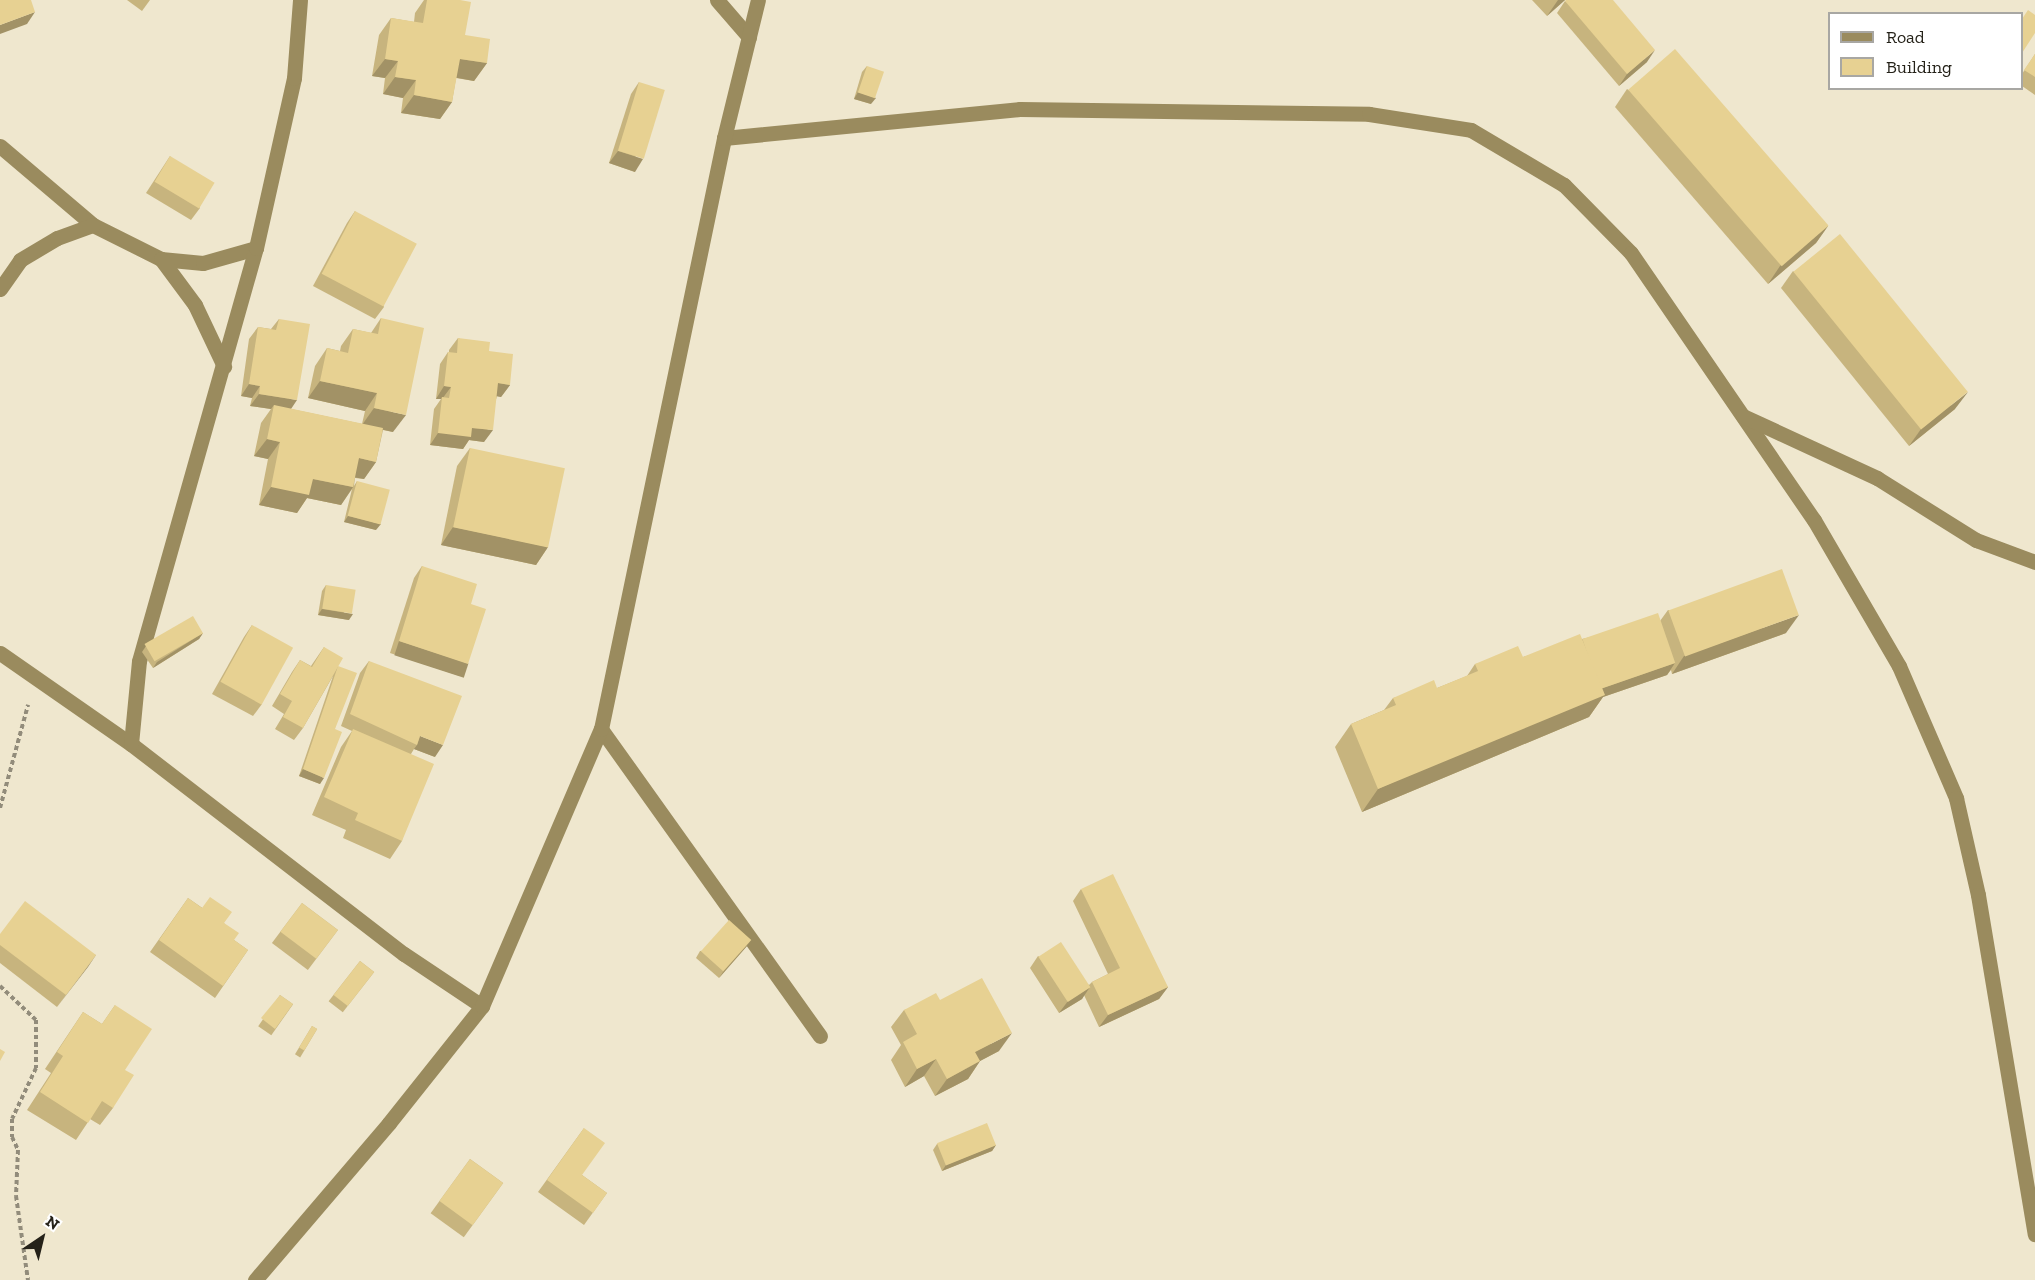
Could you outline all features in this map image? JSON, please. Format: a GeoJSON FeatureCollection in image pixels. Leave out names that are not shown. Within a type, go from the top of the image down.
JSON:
{"type":"FeatureCollection","features":[{"type":"Feature","properties":{"kind":"street"},"geometry":{"type":"LineString","coordinates":[[131,744],[139,662],[256,248],[294,78],[300,0]]}},
{"type":"Feature","properties":{"kind":"street"},"geometry":{"type":"LineString","coordinates":[[717,0],[749,37]]}},
{"type":"Feature","properties":{"kind":"street"},"geometry":{"type":"LineString","coordinates":[[255,1280],[389,1123],[482,1006],[601,729],[724,138],[758,0]]}},
{"type":"Feature","properties":{"kind":"street"},"geometry":{"type":"LineString","coordinates":[[724,138],[1020,109],[1369,114],[1471,130],[1564,185],[1631,253],[1814,520],[1899,666],[1956,798],[1978,895],[2035,1234]]}},
{"type":"Feature","properties":{"kind":"street"},"geometry":{"type":"LineString","coordinates":[[0,146],[93,225],[161,260],[203,263],[256,248]]}},
{"type":"Feature","properties":{"kind":"street"},"geometry":{"type":"LineString","coordinates":[[0,289],[20,260],[57,238],[93,225]]}},
{"type":"Feature","properties":{"kind":"street"},"geometry":{"type":"LineString","coordinates":[[161,260],[195,305],[224,366]]}},
{"type":"Feature","properties":{"kind":"street"},"geometry":{"type":"LineString","coordinates":[[1743,416],[1877,478],[1976,540],[2035,562]]}},
{"type":"Feature","properties":{"kind":"street"},"geometry":{"type":"LineString","coordinates":[[0,653],[33,679],[131,744],[313,887],[482,1006]]}},
{"type":"Feature","properties":{"kind":"street"},"geometry":{"type":"LineString","coordinates":[[601,729],[820,1036]]}},
{"type":"Feature","properties":{"kind":"path"},"geometry":{"type":"LineString","coordinates":[[0,808],[33,679]]}},
{"type":"Feature","properties":{"kind":"path"},"geometry":{"type":"LineString","coordinates":[[0,986],[36,1020],[36,1068],[12,1119],[12,1137],[18,1150],[16,1196],[28,1280]]}},
{"type":"Feature","properties":{"kind":"building"},"geometry":{"type":"Polygon","coordinates":[[[0,0],[31,0],[35,12],[0,25],[0,0]]]}},
{"type":"Feature","properties":{"kind":"building"},"geometry":{"type":"Polygon","coordinates":[[[427,0],[471,2],[465,35],[490,39],[487,63],[460,59],[452,102],[414,95],[416,80],[395,77],[398,61],[385,59],[391,18],[423,23],[427,0]]]}},
{"type":"Feature","properties":{"kind":"building"},"geometry":{"type":"Polygon","coordinates":[[[1566,0],[1613,0],[1655,50],[1627,74],[1566,0]]]}},
{"type":"Feature","properties":{"kind":"building"},"geometry":{"type":"Polygon","coordinates":[[[2028,10],[2035,15],[2035,33],[2023,51],[2023,18],[2028,10]]]}},
{"type":"Feature","properties":{"kind":"building"},"geometry":{"type":"Polygon","coordinates":[[[1675,49],[1829,226],[1782,266],[1628,90],[1675,49]]]}},
{"type":"Feature","properties":{"kind":"building"},"geometry":{"type":"Polygon","coordinates":[[[2035,54],[2035,77],[2024,70],[2035,54]]]}},
{"type":"Feature","properties":{"kind":"building"},"geometry":{"type":"Polygon","coordinates":[[[867,66],[884,72],[875,98],[858,92],[867,66]]]}},
{"type":"Feature","properties":{"kind":"building"},"geometry":{"type":"Polygon","coordinates":[[[639,82],[665,90],[644,159],[618,151],[639,82]]]}},
{"type":"Feature","properties":{"kind":"building"},"geometry":{"type":"Polygon","coordinates":[[[170,156],[215,183],[199,208],[155,182],[170,156]]]}},
{"type":"Feature","properties":{"kind":"building"},"geometry":{"type":"Polygon","coordinates":[[[355,211],[417,244],[383,307],[322,274],[355,211]]]}},
{"type":"Feature","properties":{"kind":"building"},"geometry":{"type":"Polygon","coordinates":[[[1840,234],[1968,392],[1921,430],[1793,272],[1840,234]]]}},
{"type":"Feature","properties":{"kind":"building"},"geometry":{"type":"Polygon","coordinates":[[[381,318],[424,328],[406,415],[374,408],[377,393],[320,381],[327,348],[348,353],[353,329],[378,334],[381,318]]]}},
{"type":"Feature","properties":{"kind":"building"},"geometry":{"type":"Polygon","coordinates":[[[279,319],[310,324],[297,400],[259,394],[260,386],[249,384],[258,327],[276,330],[279,319]]]}},
{"type":"Feature","properties":{"kind":"building"},"geometry":{"type":"Polygon","coordinates":[[[458,338],[490,342],[489,351],[513,354],[510,385],[498,383],[493,430],[472,428],[471,437],[438,433],[442,397],[449,398],[451,387],[444,386],[448,352],[457,353],[458,338]]]}},
{"type":"Feature","properties":{"kind":"building"},"geometry":{"type":"Polygon","coordinates":[[[274,405],[383,428],[376,462],[359,458],[353,487],[313,479],[309,495],[271,487],[280,442],[267,439],[274,405]]]}},
{"type":"Feature","properties":{"kind":"building"},"geometry":{"type":"Polygon","coordinates":[[[470,448],[565,468],[548,547],[453,527],[470,448]]]}},
{"type":"Feature","properties":{"kind":"building"},"geometry":{"type":"Polygon","coordinates":[[[357,481],[390,490],[381,525],[348,516],[357,481]]]}},
{"type":"Feature","properties":{"kind":"building"},"geometry":{"type":"Polygon","coordinates":[[[422,566],[477,584],[471,604],[486,609],[468,664],[399,641],[422,566]]]}},
{"type":"Feature","properties":{"kind":"building"},"geometry":{"type":"Polygon","coordinates":[[[1782,569],[1799,615],[1685,656],[1668,610],[1782,569]]]}},
{"type":"Feature","properties":{"kind":"building"},"geometry":{"type":"Polygon","coordinates":[[[326,585],[356,590],[352,613],[322,609],[326,585]]]}},
{"type":"Feature","properties":{"kind":"building"},"geometry":{"type":"Polygon","coordinates":[[[1658,613],[1675,663],[1600,689],[1582,639],[1658,613]]]}},
{"type":"Feature","properties":{"kind":"building"},"geometry":{"type":"Polygon","coordinates":[[[193,616],[203,633],[155,661],[145,644],[193,616]]]}},
{"type":"Feature","properties":{"kind":"building"},"geometry":{"type":"Polygon","coordinates":[[[252,625],[293,648],[262,705],[220,682],[252,625]]]}},
{"type":"Feature","properties":{"kind":"building"},"geometry":{"type":"Polygon","coordinates":[[[1580,634],[1605,695],[1378,789],[1351,724],[1396,705],[1393,698],[1434,680],[1437,688],[1478,671],[1475,664],[1518,646],[1523,657],[1580,634]]]}},
{"type":"Feature","properties":{"kind":"building"},"geometry":{"type":"Polygon","coordinates":[[[324,647],[343,658],[303,728],[283,717],[292,701],[280,694],[300,660],[312,667],[324,647]]]}},
{"type":"Feature","properties":{"kind":"building"},"geometry":{"type":"Polygon","coordinates":[[[369,661],[462,696],[443,745],[420,736],[417,745],[350,714],[369,661]]]}},
{"type":"Feature","properties":{"kind":"building"},"geometry":{"type":"Polygon","coordinates":[[[338,666],[357,673],[335,729],[342,732],[324,778],[303,769],[338,666]]]}},
{"type":"Feature","properties":{"kind":"building"},"geometry":{"type":"Polygon","coordinates":[[[353,729],[434,764],[402,841],[355,820],[358,813],[324,797],[353,729]]]}},
{"type":"Feature","properties":{"kind":"building"},"geometry":{"type":"Polygon","coordinates":[[[1113,874],[1168,987],[1108,1015],[1092,982],[1120,968],[1081,889],[1113,874]]]}},
{"type":"Feature","properties":{"kind":"building"},"geometry":{"type":"Polygon","coordinates":[[[210,897],[232,912],[224,923],[239,933],[234,940],[248,950],[223,986],[159,940],[188,898],[202,908],[210,897]]]}},
{"type":"Feature","properties":{"kind":"building"},"geometry":{"type":"Polygon","coordinates":[[[25,901],[96,955],[66,995],[0,945],[0,934],[25,901]]]}},
{"type":"Feature","properties":{"kind":"building"},"geometry":{"type":"Polygon","coordinates":[[[302,903],[338,930],[316,959],[280,932],[302,903]]]}},
{"type":"Feature","properties":{"kind":"building"},"geometry":{"type":"Polygon","coordinates":[[[729,920],[751,940],[723,971],[701,951],[729,920]]]}},
{"type":"Feature","properties":{"kind":"building"},"geometry":{"type":"Polygon","coordinates":[[[1061,942],[1090,987],[1068,1002],[1038,957],[1061,942]]]}},
{"type":"Feature","properties":{"kind":"building"},"geometry":{"type":"Polygon","coordinates":[[[360,961],[374,972],[348,1006],[334,995],[360,961]]]}},
{"type":"Feature","properties":{"kind":"building"},"geometry":{"type":"Polygon","coordinates":[[[982,978],[1012,1033],[975,1052],[980,1061],[947,1079],[936,1059],[917,1069],[903,1042],[917,1034],[904,1010],[936,993],[940,1000],[982,978]]]}},
{"type":"Feature","properties":{"kind":"building"},"geometry":{"type":"Polygon","coordinates":[[[280,995],[293,1004],[275,1029],[261,1018],[280,995]]]}},
{"type":"Feature","properties":{"kind":"building"},"geometry":{"type":"Polygon","coordinates":[[[115,1005],[152,1029],[125,1070],[134,1075],[113,1108],[102,1101],[88,1123],[40,1092],[63,1056],[57,1052],[83,1012],[102,1024],[115,1005]]]}},
{"type":"Feature","properties":{"kind":"building"},"geometry":{"type":"Polygon","coordinates":[[[312,1026],[317,1029],[304,1051],[299,1047],[312,1026]]]}},
{"type":"Feature","properties":{"kind":"building"},"geometry":{"type":"Polygon","coordinates":[[[0,1049],[5,1052],[0,1061],[0,1049]]]}},
{"type":"Feature","properties":{"kind":"building"},"geometry":{"type":"Polygon","coordinates":[[[987,1123],[996,1145],[946,1165],[937,1143],[987,1123]]]}},
{"type":"Feature","properties":{"kind":"building"},"geometry":{"type":"Polygon","coordinates":[[[584,1128],[605,1143],[582,1175],[607,1193],[593,1213],[547,1180],[584,1128]]]}},
{"type":"Feature","properties":{"kind":"building"},"geometry":{"type":"Polygon","coordinates":[[[470,1159],[503,1183],[473,1225],[439,1201],[470,1159]]]}}]}
